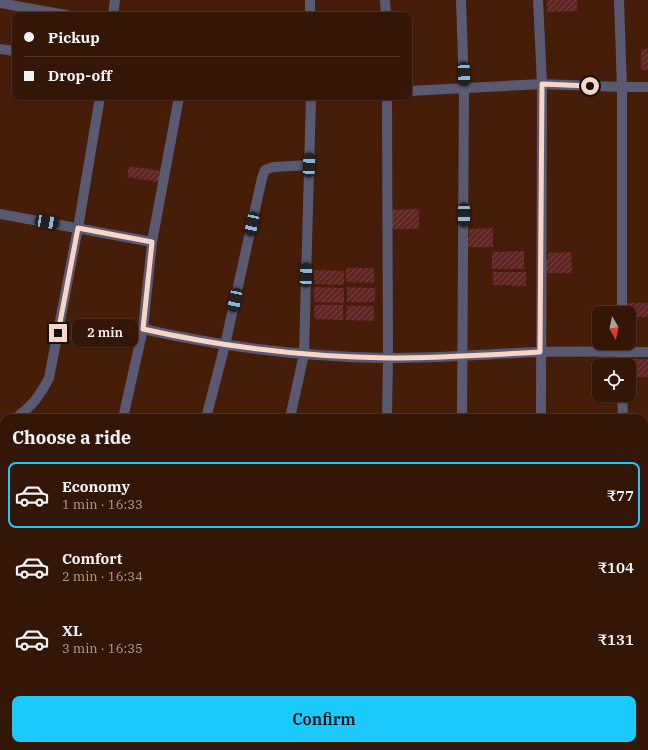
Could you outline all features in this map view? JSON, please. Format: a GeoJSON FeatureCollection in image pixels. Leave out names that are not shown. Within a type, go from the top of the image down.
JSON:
{"type":"FeatureCollection","features":[{"type":"Feature","properties":{"kind":"street"},"geometry":{"type":"LineString","coordinates":[[113,12],[115,0]]}},
{"type":"Feature","properties":{"kind":"street"},"geometry":{"type":"LineString","coordinates":[[310,0],[310,12]]}},
{"type":"Feature","properties":{"kind":"street"},"geometry":{"type":"LineString","coordinates":[[385,0],[386,12]]}},
{"type":"Feature","properties":{"kind":"street"},"geometry":{"type":"LineString","coordinates":[[461,0],[464,88],[462,414]]}},
{"type":"Feature","properties":{"kind":"street"},"geometry":{"type":"LineString","coordinates":[[538,0],[542,84],[541,414]]}},
{"type":"Feature","properties":{"kind":"street"},"geometry":{"type":"LineString","coordinates":[[619,0],[622,87],[622,306]]}},
{"type":"Feature","properties":{"kind":"street"},"geometry":{"type":"LineString","coordinates":[[0,3],[50,12]]}},
{"type":"Feature","properties":{"kind":"street"},"geometry":{"type":"LineString","coordinates":[[0,49],[12,51]]}},
{"type":"Feature","properties":{"kind":"street"},"geometry":{"type":"LineString","coordinates":[[412,91],[542,84],[648,87]]}},
{"type":"Feature","properties":{"kind":"street"},"geometry":{"type":"LineString","coordinates":[[22,414],[30,408],[41,394],[49,378],[78,228],[99,100]]}},
{"type":"Feature","properties":{"kind":"street"},"geometry":{"type":"LineString","coordinates":[[124,414],[143,329],[152,242],[178,100]]}},
{"type":"Feature","properties":{"kind":"street"},"geometry":{"type":"LineString","coordinates":[[291,414],[304,354],[311,100]]}},
{"type":"Feature","properties":{"kind":"street"},"geometry":{"type":"LineString","coordinates":[[387,414],[388,100]]}},
{"type":"Feature","properties":{"kind":"street"},"geometry":{"type":"LineString","coordinates":[[207,414],[225,345],[265,170],[273,167],[309,165]]}},
{"type":"Feature","properties":{"kind":"street"},"geometry":{"type":"LineString","coordinates":[[0,214],[152,242]]}},
{"type":"Feature","properties":{"kind":"street"},"geometry":{"type":"LineString","coordinates":[[143,329],[225,345],[304,354],[388,358],[463,357],[592,349]]}},
{"type":"Feature","properties":{"kind":"street"},"geometry":{"type":"LineString","coordinates":[[635,350],[648,352]]}},
{"type":"Feature","properties":{"kind":"street"},"geometry":{"type":"LineString","coordinates":[[622,402],[623,414]]}},
{"type":"Feature","properties":{"kind":"building"},"geometry":{"type":"Polygon","coordinates":[[[547,0],[577,0],[577,11],[547,12],[547,0]]]}},
{"type":"Feature","properties":{"kind":"building"},"geometry":{"type":"Polygon","coordinates":[[[641,49],[648,49],[648,70],[641,70],[641,49]]]}},
{"type":"Feature","properties":{"kind":"building"},"geometry":{"type":"Polygon","coordinates":[[[129,166],[160,171],[158,182],[127,177],[129,166]]]}},
{"type":"Feature","properties":{"kind":"building"},"geometry":{"type":"Polygon","coordinates":[[[419,209],[419,229],[390,229],[390,210],[419,209]]]}},
{"type":"Feature","properties":{"kind":"building"},"geometry":{"type":"Polygon","coordinates":[[[493,228],[493,247],[465,247],[465,238],[469,238],[469,229],[493,228]]]}},
{"type":"Feature","properties":{"kind":"building"},"geometry":{"type":"Polygon","coordinates":[[[524,251],[524,269],[492,269],[492,252],[524,251]]]}},
{"type":"Feature","properties":{"kind":"building"},"geometry":{"type":"Polygon","coordinates":[[[571,252],[572,273],[544,273],[544,260],[548,260],[548,253],[571,252]]]}},
{"type":"Feature","properties":{"kind":"building"},"geometry":{"type":"Polygon","coordinates":[[[346,268],[374,268],[374,283],[346,282],[346,268]]]}},
{"type":"Feature","properties":{"kind":"building"},"geometry":{"type":"Polygon","coordinates":[[[314,270],[344,271],[344,285],[314,284],[314,270]]]}},
{"type":"Feature","properties":{"kind":"building"},"geometry":{"type":"Polygon","coordinates":[[[493,272],[526,272],[526,286],[493,285],[493,272]]]}},
{"type":"Feature","properties":{"kind":"building"},"geometry":{"type":"Polygon","coordinates":[[[314,287],[344,288],[344,303],[314,302],[314,287]]]}},
{"type":"Feature","properties":{"kind":"building"},"geometry":{"type":"Polygon","coordinates":[[[347,287],[375,288],[375,302],[347,302],[347,287]]]}},
{"type":"Feature","properties":{"kind":"building"},"geometry":{"type":"Polygon","coordinates":[[[625,303],[648,303],[648,317],[636,317],[636,306],[625,306],[625,303]]]}},
{"type":"Feature","properties":{"kind":"building"},"geometry":{"type":"Polygon","coordinates":[[[314,305],[343,305],[343,320],[314,319],[314,305]]]}},
{"type":"Feature","properties":{"kind":"building"},"geometry":{"type":"Polygon","coordinates":[[[347,306],[374,306],[374,321],[346,320],[347,306]]]}},
{"type":"Feature","properties":{"kind":"building"},"geometry":{"type":"Polygon","coordinates":[[[636,359],[648,359],[648,377],[636,377],[636,359]]]}},
{"type":"Feature","properties":{"kind":"route"},"geometry":{"type":"LineString","coordinates":[[58,333],[78,228],[152,242],[143,329],[172,336],[225,345],[304,354],[388,358],[463,357],[540,352],[542,84],[590,86]]}}]}
